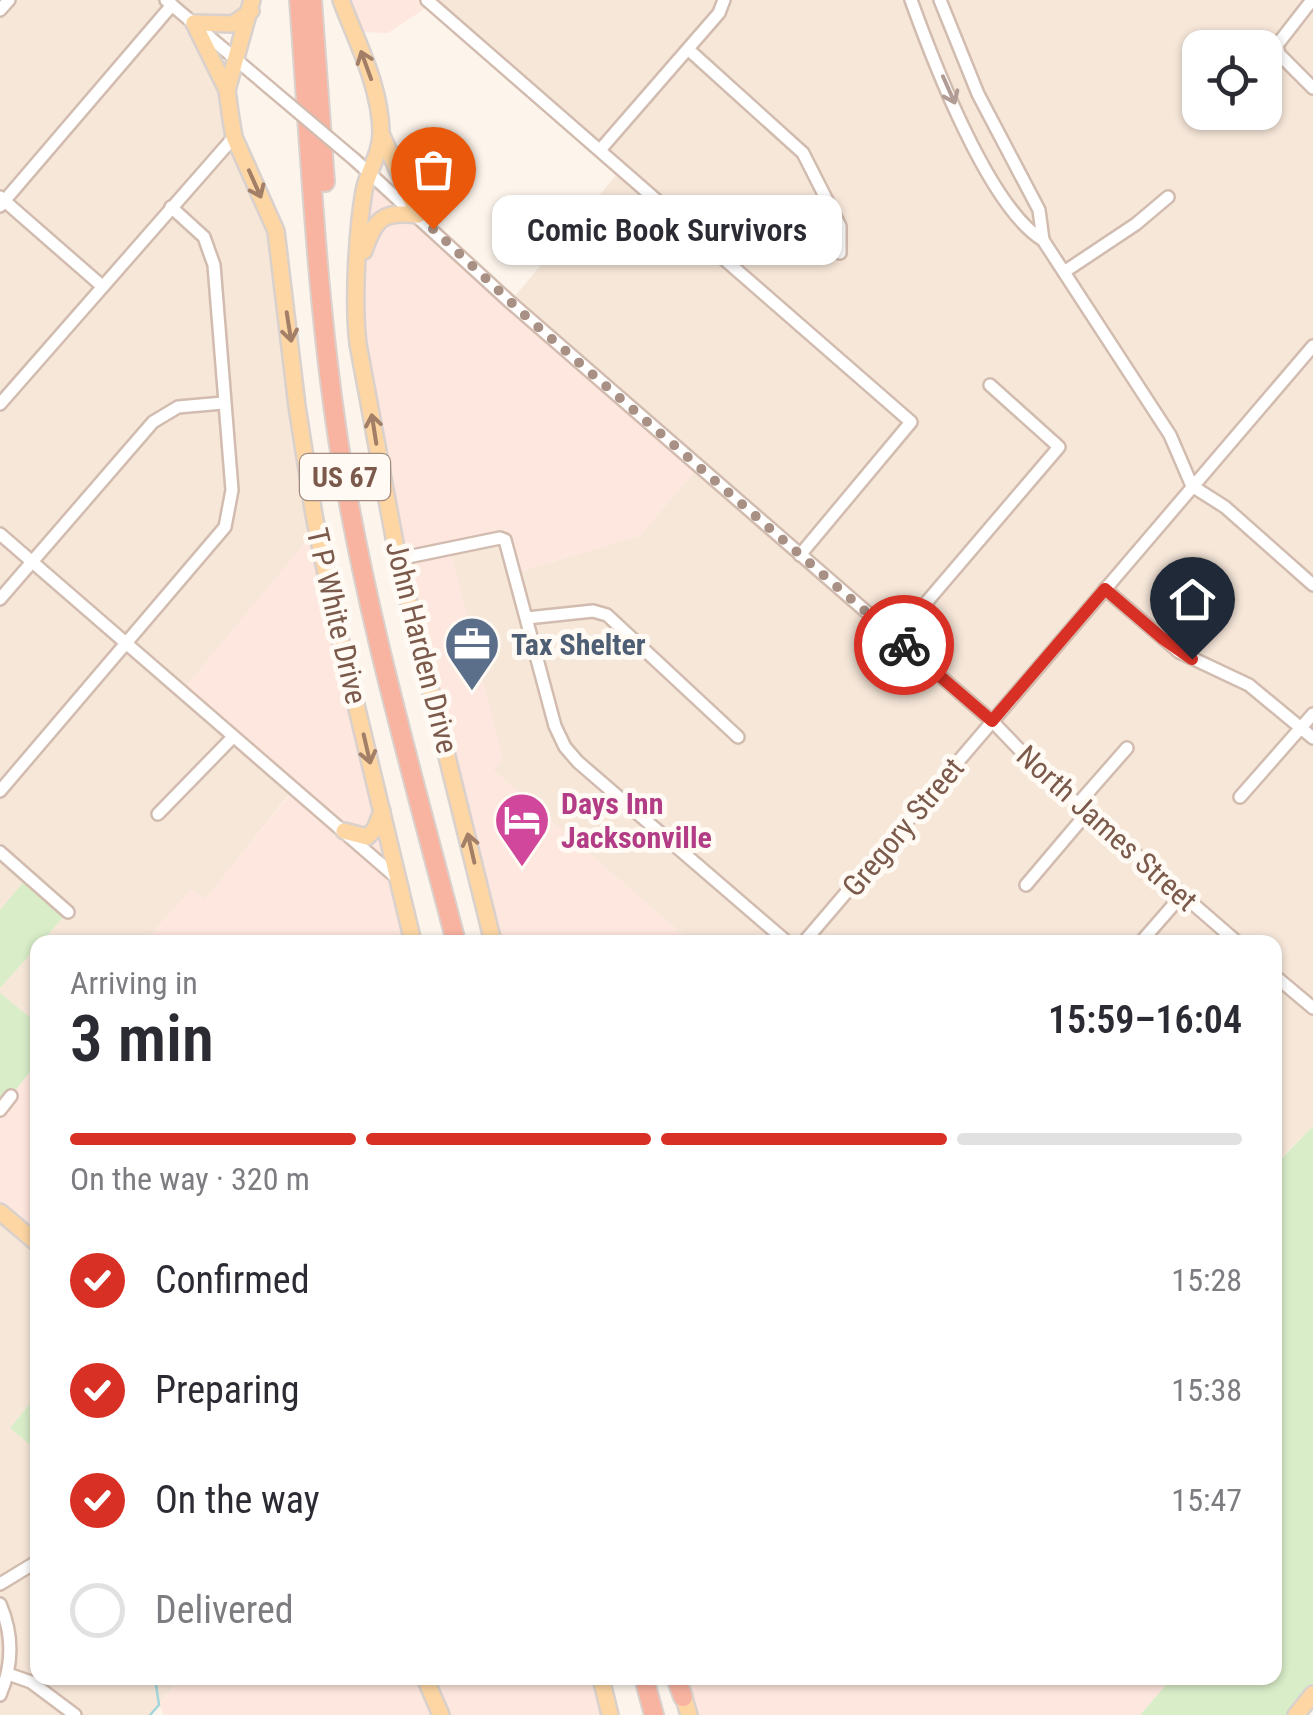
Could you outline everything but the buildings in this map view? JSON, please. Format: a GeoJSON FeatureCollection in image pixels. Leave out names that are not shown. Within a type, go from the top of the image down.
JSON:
{"type":"FeatureCollection","features":[{"type":"Feature","properties":{"kind":"highway","name":"US 67"},"geometry":{"type":"LineString","coordinates":[[298,0],[323,306],[341,456],[368,595],[454,935]]}},
{"type":"Feature","properties":{"kind":"highway","name":"US 67"},"geometry":{"type":"LineString","coordinates":[[312,0],[335,345],[355,483],[392,656],[464,935]]}},
{"type":"Feature","properties":{"kind":"highway"},"geometry":{"type":"LineString","coordinates":[[646,1685],[654,1715]]}},
{"type":"Feature","properties":{"kind":"highway"},"geometry":{"type":"LineString","coordinates":[[657,1685],[664,1715]]}},
{"type":"Feature","properties":{"kind":"main road","name":"John Harden Drive"},"geometry":{"type":"LineString","coordinates":[[341,0],[374,86],[380,132],[378,155],[368,171],[359,224],[355,320],[358,344],[398,558],[491,935]]}},
{"type":"Feature","properties":{"kind":"main road"},"geometry":{"type":"LineString","coordinates":[[226,90],[194,23],[233,24],[252,5]]}},
{"type":"Feature","properties":{"kind":"main road","name":"T P White Drive"},"geometry":{"type":"LineString","coordinates":[[252,5],[226,90],[234,137],[276,230],[314,515],[410,935]]}},
{"type":"Feature","properties":{"kind":"main road"},"geometry":{"type":"LineString","coordinates":[[380,132],[418,215]]}},
{"type":"Feature","properties":{"kind":"main road"},"geometry":{"type":"LineString","coordinates":[[359,266],[369,234],[380,218],[400,213],[418,215]]}},
{"type":"Feature","properties":{"kind":"main road"},"geometry":{"type":"LineString","coordinates":[[344,831],[367,837],[376,829],[382,811]]}},
{"type":"Feature","properties":{"kind":"main road"},"geometry":{"type":"LineString","coordinates":[[0,1212],[30,1237]]}},
{"type":"Feature","properties":{"kind":"main road"},"geometry":{"type":"LineString","coordinates":[[428,1685],[441,1715]]}},
{"type":"Feature","properties":{"kind":"main road"},"geometry":{"type":"LineString","coordinates":[[603,1685],[610,1715]]}},
{"type":"Feature","properties":{"kind":"main road"},"geometry":{"type":"LineString","coordinates":[[1296,1715],[1313,1694]]}},
{"type":"Feature","properties":{"kind":"street"},"geometry":{"type":"LineString","coordinates":[[0,10],[9,0]]}},
{"type":"Feature","properties":{"kind":"street"},"geometry":{"type":"LineString","coordinates":[[427,0],[911,422],[800,555]]}},
{"type":"Feature","properties":{"kind":"street"},"geometry":{"type":"LineString","coordinates":[[600,150],[719,14],[724,0]]}},
{"type":"Feature","properties":{"kind":"street"},"geometry":{"type":"LineString","coordinates":[[911,0],[958,110],[1003,197],[1023,226],[1043,240],[1064,272],[1170,436],[1192,486],[1225,507],[1313,585]]}},
{"type":"Feature","properties":{"kind":"street"},"geometry":{"type":"LineString","coordinates":[[940,0],[978,94],[1039,210],[1043,240]]}},
{"type":"Feature","properties":{"kind":"street"},"geometry":{"type":"LineString","coordinates":[[1312,0],[1279,40],[1277,49],[1313,88]]}},
{"type":"Feature","properties":{"kind":"street"},"geometry":{"type":"LineString","coordinates":[[102,286],[1,201],[169,2]]}},
{"type":"Feature","properties":{"kind":"street","name":"North James Street"},"geometry":{"type":"LineString","coordinates":[[169,2],[418,215],[510,302],[992,721],[1020,753],[1229,935]]}},
{"type":"Feature","properties":{"kind":"street"},"geometry":{"type":"LineString","coordinates":[[931,51],[955,41]]}},
{"type":"Feature","properties":{"kind":"street"},"geometry":{"type":"LineString","coordinates":[[688,50],[804,152],[840,226],[840,253]]}},
{"type":"Feature","properties":{"kind":"street"},"geometry":{"type":"LineString","coordinates":[[0,404],[234,137]]}},
{"type":"Feature","properties":{"kind":"street"},"geometry":{"type":"LineString","coordinates":[[1064,272],[1136,224],[1168,197]]}},
{"type":"Feature","properties":{"kind":"street"},"geometry":{"type":"LineString","coordinates":[[0,791],[225,527],[232,490],[211,252],[201,233],[170,207]]}},
{"type":"Feature","properties":{"kind":"street","name":"Gregory Street"},"geometry":{"type":"LineString","coordinates":[[810,935],[1313,346]]}},
{"type":"Feature","properties":{"kind":"street"},"geometry":{"type":"LineString","coordinates":[[896,638],[1059,447],[990,385]]}},
{"type":"Feature","properties":{"kind":"street"},"geometry":{"type":"LineString","coordinates":[[0,599],[153,422],[178,407],[223,403]]}},
{"type":"Feature","properties":{"kind":"street"},"geometry":{"type":"LineString","coordinates":[[0,534],[398,879]]}},
{"type":"Feature","properties":{"kind":"street"},"geometry":{"type":"LineString","coordinates":[[398,558],[505,540],[555,726],[572,756],[780,935]]}},
{"type":"Feature","properties":{"kind":"street"},"geometry":{"type":"LineString","coordinates":[[1105,589],[1179,652],[1249,685],[1313,738]]}},
{"type":"Feature","properties":{"kind":"street"},"geometry":{"type":"LineString","coordinates":[[527,618],[594,610],[607,614],[738,737]]}},
{"type":"Feature","properties":{"kind":"street"},"geometry":{"type":"LineString","coordinates":[[1240,797],[1313,714]]}},
{"type":"Feature","properties":{"kind":"street"},"geometry":{"type":"LineString","coordinates":[[158,814],[233,737]]}},
{"type":"Feature","properties":{"kind":"street"},"geometry":{"type":"LineString","coordinates":[[1026,884],[1128,748]]}},
{"type":"Feature","properties":{"kind":"street"},"geometry":{"type":"LineString","coordinates":[[0,852],[68,912]]}},
{"type":"Feature","properties":{"kind":"street"},"geometry":{"type":"LineString","coordinates":[[1148,935],[1182,895]]}},
{"type":"Feature","properties":{"kind":"street"},"geometry":{"type":"LineString","coordinates":[[1282,985],[1313,1008]]}},
{"type":"Feature","properties":{"kind":"street"},"geometry":{"type":"LineString","coordinates":[[0,1110],[11,1096]]}},
{"type":"Feature","properties":{"kind":"street"},"geometry":{"type":"LineString","coordinates":[[0,1584],[30,1566]]}},
{"type":"Feature","properties":{"kind":"street"},"geometry":{"type":"LineString","coordinates":[[0,1604],[9,1636],[8,1674],[0,1695]]}},
{"type":"Feature","properties":{"kind":"street"},"geometry":{"type":"LineString","coordinates":[[8,1674],[30,1682]]}},
{"type":"Feature","properties":{"kind":"street"},"geometry":{"type":"LineString","coordinates":[[34,1685],[75,1715]]}},
{"type":"Feature","properties":{"kind":"shaded area"},"geometry":{"type":"Polygon","coordinates":[[[0,0],[252,0],[242,20],[196,23],[227,90],[234,137],[276,231],[317,528],[294,788],[205,900],[191,890],[150,935],[47,935],[68,912],[29,878],[0,910],[0,0]]]}},
{"type":"Feature","properties":{"kind":"shaded area"},"geometry":{"type":"Polygon","coordinates":[[[345,0],[427,0],[432,4],[388,33],[359,32],[345,0]]]}},
{"type":"Feature","properties":{"kind":"shaded area"},"geometry":{"type":"Polygon","coordinates":[[[427,0],[1313,0],[1313,1126],[1282,1157],[1282,935],[683,935],[493,770],[450,548],[500,538],[515,573],[639,536],[699,467],[510,302],[621,169],[427,0]]]}},
{"type":"Feature","properties":{"kind":"shaded area"},"geometry":{"type":"Polygon","coordinates":[[[368,171],[699,467],[639,536],[515,573],[505,540],[450,548],[503,760],[493,770],[683,935],[491,935],[386,502],[362,318],[370,211],[368,171]]]}},
{"type":"Feature","properties":{"kind":"shaded area"},"geometry":{"type":"Polygon","coordinates":[[[317,528],[411,935],[150,935],[192,889],[205,899],[294,789],[181,692],[317,528]]]}},
{"type":"Feature","properties":{"kind":"shaded area"},"geometry":{"type":"Polygon","coordinates":[[[30,955],[30,1018],[0,993],[0,988],[30,955]]]}},
{"type":"Feature","properties":{"kind":"shaded area"},"geometry":{"type":"Polygon","coordinates":[[[30,1072],[30,1238],[0,1212],[0,1110],[30,1072]]]}},
{"type":"Feature","properties":{"kind":"shaded area"},"geometry":{"type":"Polygon","coordinates":[[[0,1212],[30,1238],[30,1404],[10,1428],[30,1445],[30,1685],[175,1685],[150,1715],[0,1715],[0,1212]]]}},
{"type":"Feature","properties":{"kind":"shaded area"},"geometry":{"type":"Polygon","coordinates":[[[175,1685],[603,1685],[610,1715],[164,1715],[159,1705],[175,1685]]]}},
{"type":"Feature","properties":{"kind":"shaded area"},"geometry":{"type":"Polygon","coordinates":[[[680,1685],[1166,1685],[1140,1715],[689,1715],[680,1685]]]}},
{"type":"Feature","properties":{"kind":"green space"},"geometry":{"type":"Polygon","coordinates":[[[28,877],[68,912],[47,935],[30,935],[30,955],[0,988],[0,910],[28,877]]]}},
{"type":"Feature","properties":{"kind":"green space"},"geometry":{"type":"Polygon","coordinates":[[[0,993],[30,1017],[30,1072],[0,1110],[0,993]]]}},
{"type":"Feature","properties":{"kind":"green space"},"geometry":{"type":"Polygon","coordinates":[[[1313,1126],[1313,1694],[1296,1715],[1140,1715],[1166,1685],[1282,1685],[1282,1158],[1313,1126]]]}},
{"type":"Feature","properties":{"kind":"green space"},"geometry":{"type":"Polygon","coordinates":[[[30,1404],[30,1444],[10,1428],[30,1404]]]}},
{"type":"Feature","properties":{"kind":"waterway"},"geometry":{"type":"LineString","coordinates":[[150,1715],[159,1705],[156,1685]]}},
{"type":"Feature","properties":{"kind":"way so far"},"geometry":{"type":"LineString","coordinates":[[433,229],[530,320],[904,645]]}},
{"type":"Feature","properties":{"kind":"place","name":"Comic Book Survivors"},"geometry":{"type":"Point","coordinates":[433,229]}},
{"type":"Feature","properties":{"kind":"place","name":"Tax Shelter"},"geometry":{"type":"Point","coordinates":[472,693]}},
{"type":"Feature","properties":{"kind":"place","name":"Days Inn Jacksonville"},"geometry":{"type":"Point","coordinates":[522,869]}},
{"type":"Feature","properties":{"kind":"route"},"geometry":{"type":"LineString","coordinates":[[904,645],[992,721],[1105,589],[1192,659]]}}]}
